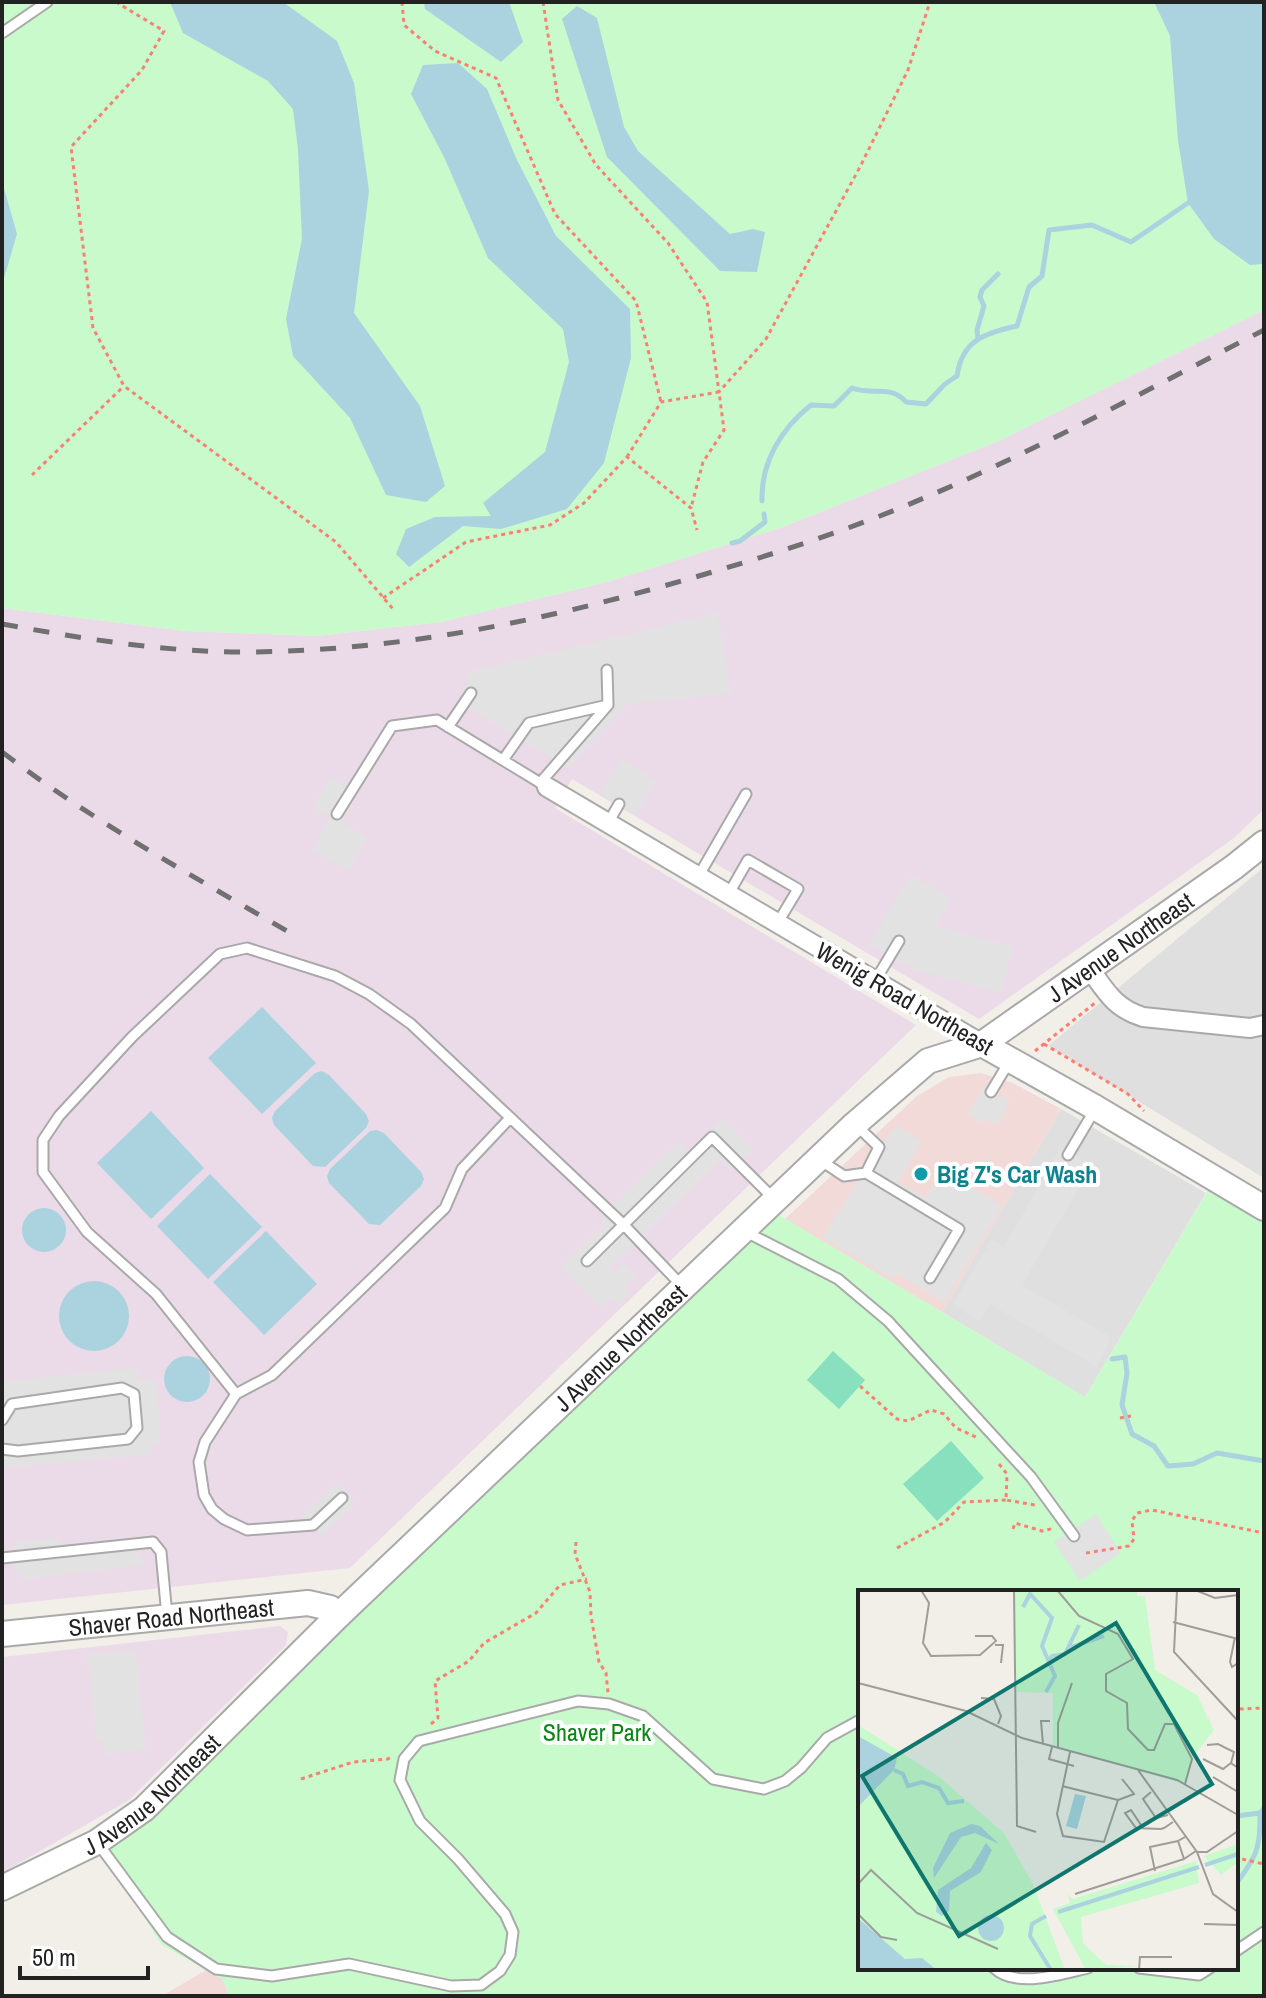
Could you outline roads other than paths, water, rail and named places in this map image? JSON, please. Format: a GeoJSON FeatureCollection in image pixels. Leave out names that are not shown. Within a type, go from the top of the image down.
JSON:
{"type":"FeatureCollection","features":[{"type":"Feature","properties":{"kind":"street","name":"Wenig Road Northeast"},"geometry":{"type":"LineString","coordinates":[[544,785],[982,1044],[1021,1057],[1096,1108],[1264,1208]]}},
{"type":"Feature","properties":{"kind":"street","name":"J Avenue Northeast"},"geometry":{"type":"LineString","coordinates":[[2,1888],[97,1842],[144,1809],[339,1615],[855,1124],[928,1061],[982,1044],[1264,843]]}},
{"type":"Feature","properties":{"kind":"street"},"geometry":{"type":"LineString","coordinates":[[1089,968],[1116,1005],[1143,1017],[1250,1028],[1264,1025]]}},
{"type":"Feature","properties":{"kind":"street","name":"Shaver Road Northeast"},"geometry":{"type":"LineString","coordinates":[[2,1634],[308,1603],[330,1608],[339,1615]]}},
{"type":"Feature","properties":{"kind":"lane"},"geometry":{"type":"LineString","coordinates":[[2,33],[47,2]]}},
{"type":"Feature","properties":{"kind":"lane"},"geometry":{"type":"LineString","coordinates":[[337,814],[392,726],[437,720],[544,785],[608,705],[607,670]]}},
{"type":"Feature","properties":{"kind":"lane"},"geometry":{"type":"LineString","coordinates":[[448,727],[471,693]]}},
{"type":"Feature","properties":{"kind":"lane"},"geometry":{"type":"LineString","coordinates":[[503,760],[529,723],[608,705]]}},
{"type":"Feature","properties":{"kind":"lane"},"geometry":{"type":"LineString","coordinates":[[698,877],[746,794]]}},
{"type":"Feature","properties":{"kind":"lane"},"geometry":{"type":"LineString","coordinates":[[608,823],[619,804]]}},
{"type":"Feature","properties":{"kind":"lane"},"geometry":{"type":"LineString","coordinates":[[728,895],[748,860],[798,889],[777,924]]}},
{"type":"Feature","properties":{"kind":"lane"},"geometry":{"type":"LineString","coordinates":[[875,981],[899,941]]}},
{"type":"Feature","properties":{"kind":"lane"},"geometry":{"type":"LineString","coordinates":[[236,1394],[156,1294],[87,1232],[43,1172],[43,1140],[59,1116],[132,1037],[220,954],[247,948],[335,976],[369,994],[411,1024],[624,1225],[683,1287]]}},
{"type":"Feature","properties":{"kind":"lane"},"geometry":{"type":"LineString","coordinates":[[991,1092],[1021,1057]]}},
{"type":"Feature","properties":{"kind":"lane"},"geometry":{"type":"LineString","coordinates":[[1068,1155],[1096,1108]]}},
{"type":"Feature","properties":{"kind":"lane"},"geometry":{"type":"LineString","coordinates":[[342,1498],[313,1525],[247,1530],[224,1519],[212,1509],[204,1495],[199,1462],[205,1442],[236,1394],[272,1375],[445,1208],[462,1169],[510,1118]]}},
{"type":"Feature","properties":{"kind":"lane"},"geometry":{"type":"LineString","coordinates":[[855,1124],[879,1147],[866,1173]]}},
{"type":"Feature","properties":{"kind":"lane"},"geometry":{"type":"LineString","coordinates":[[587,1261],[712,1137],[775,1200]]}},
{"type":"Feature","properties":{"kind":"lane"},"geometry":{"type":"LineString","coordinates":[[818,1159],[844,1176],[866,1173],[959,1229],[930,1278]]}},
{"type":"Feature","properties":{"kind":"lane"},"geometry":{"type":"LineString","coordinates":[[743,1230],[838,1279],[888,1321],[1031,1477],[1074,1536]]}},
{"type":"Feature","properties":{"kind":"lane"},"geometry":{"type":"LineString","coordinates":[[2,1420],[12,1404],[122,1388],[134,1394],[137,1428],[128,1439],[18,1451],[2,1449]]}},
{"type":"Feature","properties":{"kind":"lane"},"geometry":{"type":"LineString","coordinates":[[2,1558],[153,1542],[161,1552],[167,1618]]}},
{"type":"Feature","properties":{"kind":"lane"},"geometry":{"type":"LineString","coordinates":[[97,1842],[167,1937],[216,1969],[272,1976],[349,1964],[451,1986],[481,1985],[500,1971],[510,1955],[513,1932],[505,1914],[458,1859],[420,1821],[400,1780],[404,1759],[419,1741],[578,1701],[609,1704],[643,1716],[713,1779],[764,1789],[785,1781],[827,1738],[858,1721]]}},
{"type":"Feature","properties":{"kind":"lane"},"geometry":{"type":"LineString","coordinates":[[1238,1950],[1264,1932]]}},
{"type":"Feature","properties":{"kind":"lane"},"geometry":{"type":"LineString","coordinates":[[996,1970],[1015,1978],[1047,1977],[1079,1970]]}},
{"type":"Feature","properties":{"kind":"lane"},"geometry":{"type":"LineString","coordinates":[[1156,1970],[1199,1975],[1207,1970]]}},
{"type":"Feature","properties":{"kind":"water"},"geometry":{"type":"Polygon","coordinates":[[[170,2],[283,2],[337,41],[354,83],[369,191],[354,313],[420,406],[445,486],[426,502],[386,495],[350,418],[293,356],[286,319],[302,239],[293,109],[268,81],[183,33],[170,2]]]}},
{"type":"Feature","properties":{"kind":"water"},"geometry":{"type":"Polygon","coordinates":[[[424,2],[509,2],[523,42],[501,62],[425,9],[424,2]]]}},
{"type":"Feature","properties":{"kind":"water"},"geometry":{"type":"Polygon","coordinates":[[[1154,2],[1264,2],[1264,264],[1250,265],[1214,239],[1188,203],[1178,140],[1170,36],[1154,2]]]}},
{"type":"Feature","properties":{"kind":"water"},"geometry":{"type":"Polygon","coordinates":[[[577,6],[597,18],[624,127],[638,151],[730,234],[753,229],[765,232],[757,272],[720,271],[607,157],[562,19],[577,6]]]}},
{"type":"Feature","properties":{"kind":"water"},"geometry":{"type":"Polygon","coordinates":[[[458,63],[487,89],[517,160],[556,236],[630,309],[631,358],[604,463],[567,509],[501,529],[463,526],[409,567],[396,554],[406,529],[435,517],[491,516],[483,503],[545,452],[569,362],[563,329],[488,258],[444,157],[411,94],[423,65],[458,63]]]}},
{"type":"Feature","properties":{"kind":"water"},"geometry":{"type":"Polygon","coordinates":[[[2,181],[17,234],[2,285],[2,181]]]}},
{"type":"Feature","properties":{"kind":"water"},"geometry":{"type":"Polygon","coordinates":[[[262,1007],[316,1063],[262,1114],[208,1058],[262,1007]]]}},
{"type":"Feature","properties":{"kind":"water"},"geometry":{"type":"Polygon","coordinates":[[[322,1071],[366,1114],[369,1121],[366,1128],[325,1167],[313,1166],[274,1125],[272,1118],[275,1111],[315,1073],[322,1071]]]}},
{"type":"Feature","properties":{"kind":"water"},"geometry":{"type":"Polygon","coordinates":[[[151,1111],[204,1168],[151,1219],[97,1163],[151,1111]]]}},
{"type":"Feature","properties":{"kind":"water"},"geometry":{"type":"Polygon","coordinates":[[[370,1131],[384,1133],[424,1179],[421,1186],[380,1225],[369,1224],[329,1183],[327,1176],[330,1169],[370,1131]]]}},
{"type":"Feature","properties":{"kind":"water"},"geometry":{"type":"Polygon","coordinates":[[[210,1174],[262,1227],[208,1279],[157,1226],[210,1174]]]}},
{"type":"Feature","properties":{"kind":"water"},"geometry":{"type":"Polygon","coordinates":[[[44,1208],[59,1215],[66,1230],[59,1245],[44,1252],[29,1245],[22,1230],[29,1215],[44,1208]]]}},
{"type":"Feature","properties":{"kind":"water"},"geometry":{"type":"Polygon","coordinates":[[[266,1231],[317,1284],[264,1335],[213,1282],[266,1231]]]}},
{"type":"Feature","properties":{"kind":"water"},"geometry":{"type":"Polygon","coordinates":[[[94,1281],[113,1287],[123,1297],[129,1316],[123,1335],[113,1345],[94,1351],[75,1345],[65,1335],[59,1316],[65,1297],[75,1287],[94,1281]]]}},
{"type":"Feature","properties":{"kind":"water"},"geometry":{"type":"Polygon","coordinates":[[[187,1356],[203,1363],[210,1379],[203,1395],[187,1402],[171,1395],[164,1379],[171,1363],[187,1356]]]}},
{"type":"Feature","properties":{"kind":"waterway"},"geometry":{"type":"LineString","coordinates":[[762,501],[765,473],[775,447],[800,414],[811,405],[834,406],[852,388],[894,393],[906,402],[926,404],[957,376],[970,346],[985,335],[1017,326],[1029,287],[1042,276],[1049,230],[1092,225],[1131,242],[1188,203]]}},
{"type":"Feature","properties":{"kind":"waterway"},"geometry":{"type":"LineString","coordinates":[[978,339],[977,330],[984,306],[980,297],[982,290],[998,274]]}},
{"type":"Feature","properties":{"kind":"waterway"},"geometry":{"type":"LineString","coordinates":[[732,543],[740,541],[765,522],[764,514]]}},
{"type":"Feature","properties":{"kind":"waterway"},"geometry":{"type":"LineString","coordinates":[[1112,1359],[1125,1357],[1127,1373],[1122,1405],[1132,1434],[1154,1446],[1168,1466],[1193,1464],[1217,1453],[1264,1461]]}},
{"type":"Feature","properties":{"kind":"waterway"},"geometry":{"type":"LineString","coordinates":[[1238,1881],[1256,1852],[1260,1813],[1264,1808]]}},
{"type":"Feature","properties":{"kind":"waterway"},"geometry":{"type":"LineString","coordinates":[[1238,1816],[1260,1813]]}},
{"type":"Feature","properties":{"kind":"railway"},"geometry":{"type":"LineString","coordinates":[[2,624],[159,648],[253,652],[364,646],[418,639],[472,631],[578,608],[745,562],[895,510],[1053,438],[1264,330]]}},
{"type":"Feature","properties":{"kind":"railway"},"geometry":{"type":"LineString","coordinates":[[2,752],[106,824],[287,931]]}},
{"type":"Feature","properties":{"kind":"place","name":"Big Z's Car Wash"},"geometry":{"type":"Point","coordinates":[921,1174]}},
{"type":"Feature","properties":{"kind":"park label","name":"Shaver Park"},"geometry":{"type":"Point","coordinates":[597,1732]}}]}
